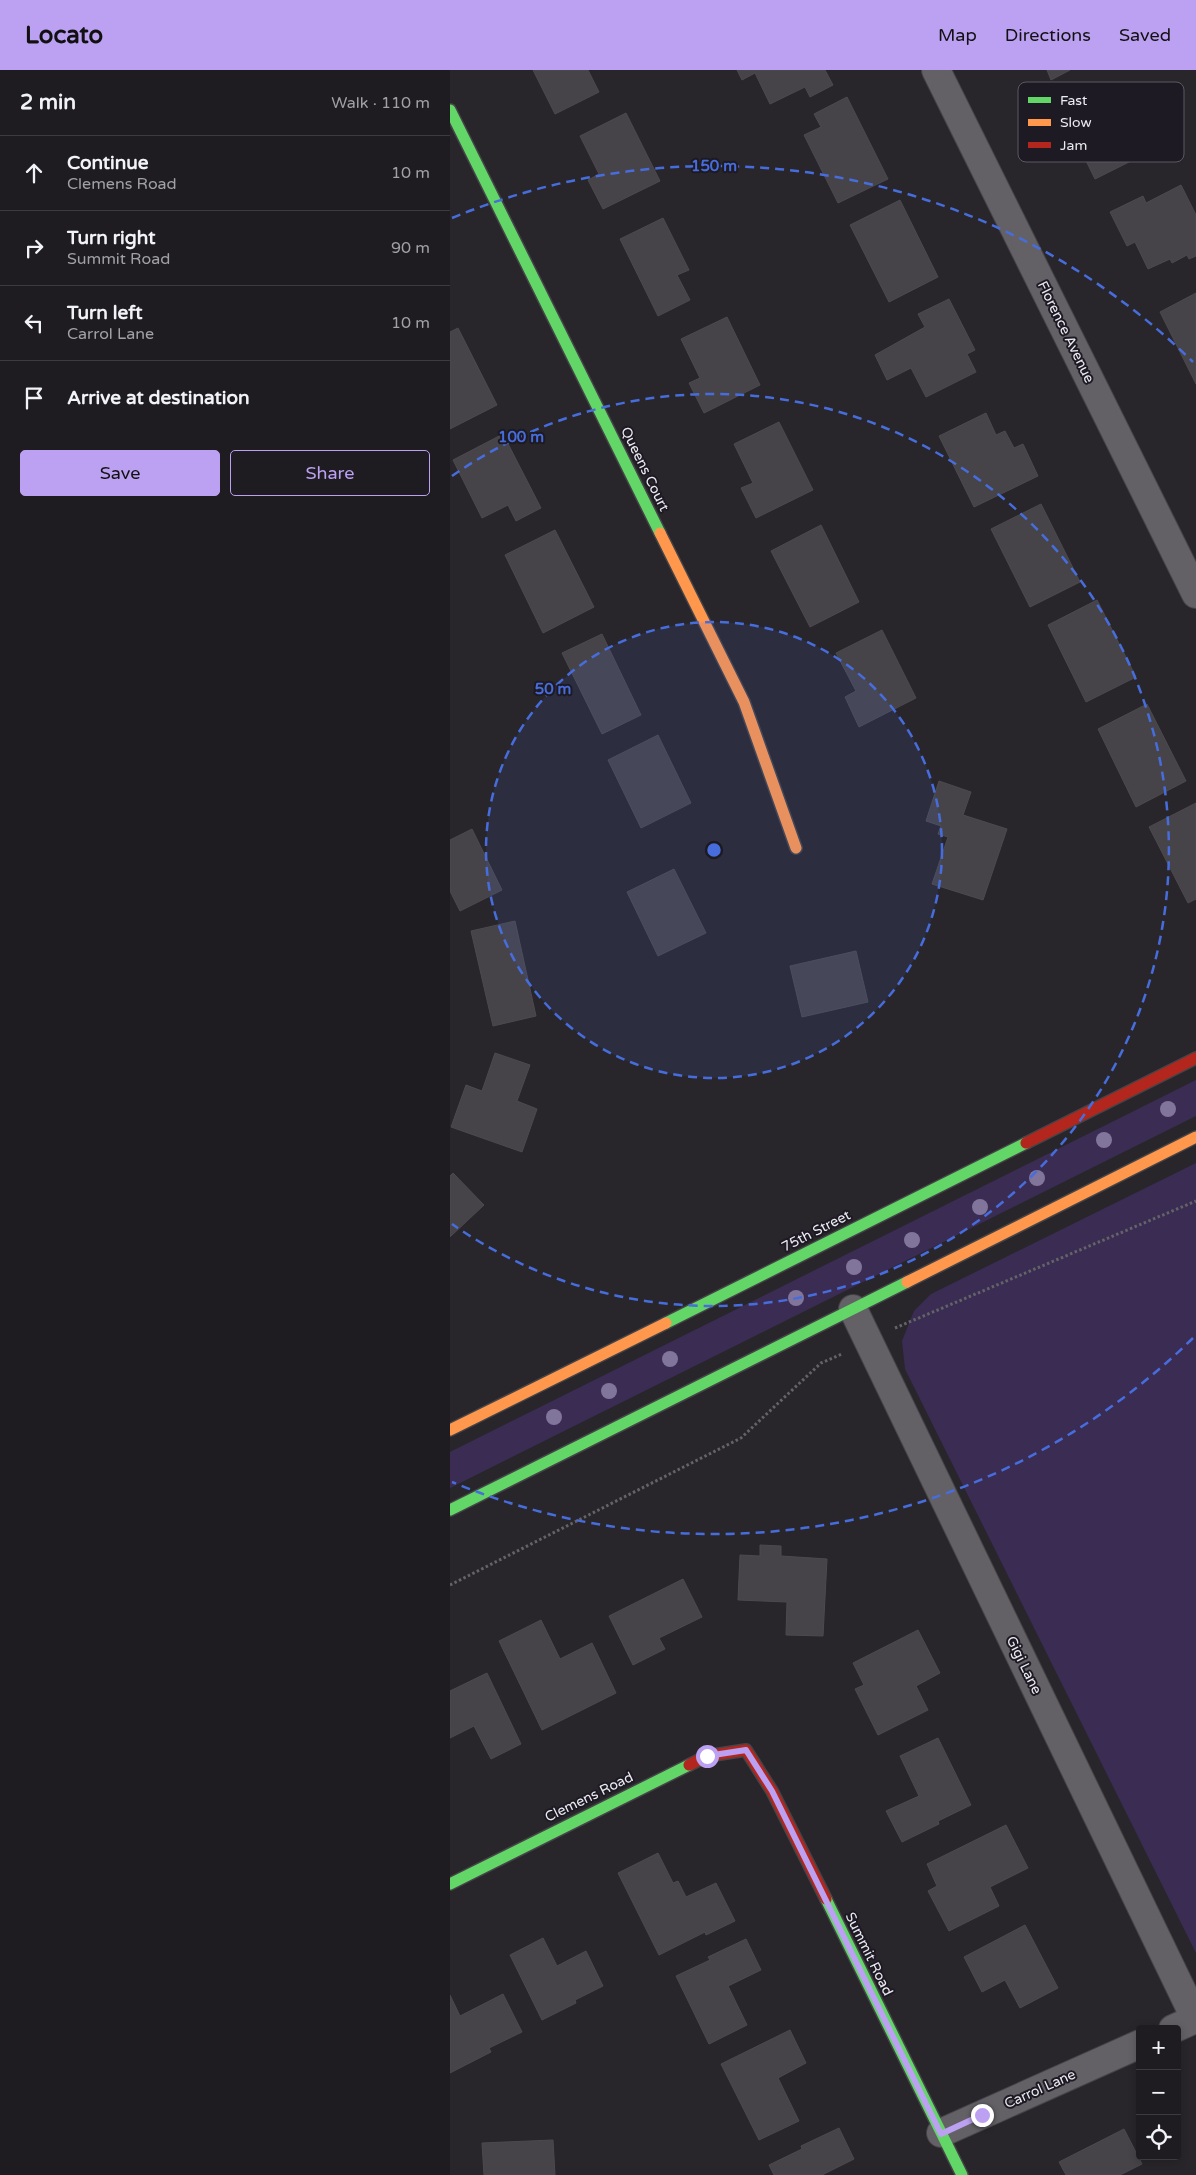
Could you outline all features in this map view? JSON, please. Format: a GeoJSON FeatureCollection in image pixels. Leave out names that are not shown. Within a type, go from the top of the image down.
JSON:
{"type":"FeatureCollection","features":[{"type":"Feature","properties":{"kind":"main road","name":"Queens Court"},"geometry":{"type":"LineString","coordinates":[[450,110],[744,702],[796,848]]}},
{"type":"Feature","properties":{"kind":"main road","name":"75th Street"},"geometry":{"type":"LineString","coordinates":[[450,1430],[1196,1058]]}},
{"type":"Feature","properties":{"kind":"main road"},"geometry":{"type":"LineString","coordinates":[[450,1510],[1196,1137]]}},
{"type":"Feature","properties":{"kind":"main road","name":"Clemens Road"},"geometry":{"type":"LineString","coordinates":[[450,1884],[707,1756],[746,1750]]}},
{"type":"Feature","properties":{"kind":"main road","name":"Summit Road"},"geometry":{"type":"LineString","coordinates":[[746,1750],[772,1791],[962,2175]]}},
{"type":"Feature","properties":{"kind":"street","name":"Florence Avenue"},"geometry":{"type":"LineString","coordinates":[[936,70],[1196,594]]}},
{"type":"Feature","properties":{"kind":"street","name":"Gigi Lane"},"geometry":{"type":"LineString","coordinates":[[852,1309],[1188,2023]]}},
{"type":"Feature","properties":{"kind":"street","name":"Carrol Lane"},"geometry":{"type":"LineString","coordinates":[[941,2134],[1136,2046]]}},
{"type":"Feature","properties":{"kind":"path"},"geometry":{"type":"LineString","coordinates":[[909,1322],[1196,1201]]}},
{"type":"Feature","properties":{"kind":"path"},"geometry":{"type":"LineString","coordinates":[[450,1585],[741,1438],[821,1363]]}},
{"type":"Feature","properties":{"kind":"shaded area"},"geometry":{"type":"Polygon","coordinates":[[[1196,1080],[1196,1116],[450,1488],[450,1452],[1196,1080]]]}},
{"type":"Feature","properties":{"kind":"shaded area"},"geometry":{"type":"Polygon","coordinates":[[[1196,1163],[1196,1953],[905,1369],[902,1341],[914,1311],[931,1294],[1196,1163]]]}},
{"type":"Feature","properties":{"kind":"building"},"geometry":{"type":"Polygon","coordinates":[[[533,70],[588,70],[599,92],[555,114],[533,70]]]}},
{"type":"Feature","properties":{"kind":"building"},"geometry":{"type":"Polygon","coordinates":[[[737,70],[825,70],[833,85],[810,97],[805,87],[770,104],[755,73],[742,80],[737,70]]]}},
{"type":"Feature","properties":{"kind":"building"},"geometry":{"type":"Polygon","coordinates":[[[1047,70],[1070,70],[1051,80],[1047,70]]]}},
{"type":"Feature","properties":{"kind":"building"},"geometry":{"type":"Polygon","coordinates":[[[847,97],[888,179],[838,203],[804,135],[821,127],[814,114],[847,97]]]}},
{"type":"Feature","properties":{"kind":"building"},"geometry":{"type":"Polygon","coordinates":[[[626,113],[660,181],[603,209],[588,180],[599,174],[580,136],[626,113]]]}},
{"type":"Feature","properties":{"kind":"building"},"geometry":{"type":"Polygon","coordinates":[[[1087,162],[1129,162],[1095,179],[1087,162]]]}},
{"type":"Feature","properties":{"kind":"building"},"geometry":{"type":"Polygon","coordinates":[[[1181,185],[1196,215],[1196,256],[1189,259],[1187,255],[1172,263],[1170,259],[1148,269],[1135,242],[1127,246],[1110,212],[1143,196],[1146,203],[1181,185]]]}},
{"type":"Feature","properties":{"kind":"building"},"geometry":{"type":"Polygon","coordinates":[[[900,200],[938,277],[889,302],[850,225],[900,200]]]}},
{"type":"Feature","properties":{"kind":"building"},"geometry":{"type":"Polygon","coordinates":[[[663,218],[689,270],[677,275],[690,300],[658,316],[620,239],[663,218]]]}},
{"type":"Feature","properties":{"kind":"building"},"geometry":{"type":"Polygon","coordinates":[[[1196,293],[1196,384],[1160,312],[1196,293]]]}},
{"type":"Feature","properties":{"kind":"building"},"geometry":{"type":"Polygon","coordinates":[[[949,299],[975,350],[967,354],[976,372],[926,397],[911,368],[887,380],[875,355],[925,327],[918,314],[949,299]]]}},
{"type":"Feature","properties":{"kind":"building"},"geometry":{"type":"Polygon","coordinates":[[[727,317],[760,385],[704,413],[689,383],[700,378],[681,339],[727,317]]]}},
{"type":"Feature","properties":{"kind":"building"},"geometry":{"type":"Polygon","coordinates":[[[458,328],[497,405],[450,429],[450,332],[458,328]]]}},
{"type":"Feature","properties":{"kind":"building"},"geometry":{"type":"Polygon","coordinates":[[[986,413],[996,435],[1005,431],[1014,448],[1023,444],[1038,476],[974,507],[939,436],[986,413]]]}},
{"type":"Feature","properties":{"kind":"building"},"geometry":{"type":"Polygon","coordinates":[[[779,422],[813,490],[756,518],[741,488],[753,483],[734,444],[779,422]]]}},
{"type":"Feature","properties":{"kind":"building"},"geometry":{"type":"Polygon","coordinates":[[[503,434],[541,508],[516,521],[508,505],[482,518],[453,460],[503,434]]]}},
{"type":"Feature","properties":{"kind":"building"},"geometry":{"type":"Polygon","coordinates":[[[1041,504],[1080,582],[1030,607],[991,529],[1041,504]]]}},
{"type":"Feature","properties":{"kind":"building"},"geometry":{"type":"Polygon","coordinates":[[[821,525],[859,602],[810,627],[771,551],[821,525]]]}},
{"type":"Feature","properties":{"kind":"building"},"geometry":{"type":"Polygon","coordinates":[[[555,530],[594,607],[543,633],[505,555],[555,530]]]}},
{"type":"Feature","properties":{"kind":"building"},"geometry":{"type":"Polygon","coordinates":[[[1097,600],[1136,677],[1086,702],[1048,625],[1097,600]]]}},
{"type":"Feature","properties":{"kind":"building"},"geometry":{"type":"Polygon","coordinates":[[[882,630],[916,698],[859,727],[845,697],[856,691],[836,653],[882,630]]]}},
{"type":"Feature","properties":{"kind":"building"},"geometry":{"type":"Polygon","coordinates":[[[602,634],[641,715],[602,734],[562,653],[602,634]]]}},
{"type":"Feature","properties":{"kind":"building"},"geometry":{"type":"Polygon","coordinates":[[[1147,704],[1186,781],[1136,807],[1098,729],[1147,704]]]}},
{"type":"Feature","properties":{"kind":"building"},"geometry":{"type":"Polygon","coordinates":[[[658,735],[691,803],[641,828],[608,760],[658,735]]]}},
{"type":"Feature","properties":{"kind":"building"},"geometry":{"type":"Polygon","coordinates":[[[939,781],[971,792],[963,815],[1007,829],[983,900],[932,884],[948,837],[938,834],[941,826],[926,821],[939,781]]]}},
{"type":"Feature","properties":{"kind":"building"},"geometry":{"type":"Polygon","coordinates":[[[1196,803],[1196,899],[1188,903],[1149,827],[1196,803]]]}},
{"type":"Feature","properties":{"kind":"building"},"geometry":{"type":"Polygon","coordinates":[[[472,829],[502,890],[460,911],[450,891],[450,840],[472,829]]]}},
{"type":"Feature","properties":{"kind":"building"},"geometry":{"type":"Polygon","coordinates":[[[674,869],[706,933],[658,956],[627,892],[674,869]]]}},
{"type":"Feature","properties":{"kind":"building"},"geometry":{"type":"Polygon","coordinates":[[[515,921],[536,1016],[493,1026],[471,931],[515,921]]]}},
{"type":"Feature","properties":{"kind":"building"},"geometry":{"type":"Polygon","coordinates":[[[856,951],[868,1002],[802,1017],[790,966],[856,951]]]}},
{"type":"Feature","properties":{"kind":"building"},"geometry":{"type":"Polygon","coordinates":[[[495,1053],[530,1065],[517,1101],[537,1109],[522,1152],[451,1127],[466,1085],[482,1091],[495,1053]]]}},
{"type":"Feature","properties":{"kind":"building"},"geometry":{"type":"Polygon","coordinates":[[[453,1173],[484,1205],[450,1237],[450,1176],[453,1173]]]}},
{"type":"Feature","properties":{"kind":"building"},"geometry":{"type":"Polygon","coordinates":[[[760,1545],[781,1546],[781,1556],[827,1559],[823,1636],[786,1635],[787,1602],[738,1600],[740,1555],[760,1556],[760,1545]]]}},
{"type":"Feature","properties":{"kind":"building"},"geometry":{"type":"Polygon","coordinates":[[[683,1579],[702,1617],[659,1638],[665,1649],[633,1665],[609,1616],[683,1579]]]}},
{"type":"Feature","properties":{"kind":"building"},"geometry":{"type":"Polygon","coordinates":[[[541,1620],[560,1659],[592,1643],[616,1693],[542,1730],[499,1641],[541,1620]]]}},
{"type":"Feature","properties":{"kind":"building"},"geometry":{"type":"Polygon","coordinates":[[[918,1630],[940,1673],[916,1686],[928,1710],[878,1735],[855,1689],[864,1685],[853,1663],[918,1630]]]}},
{"type":"Feature","properties":{"kind":"building"},"geometry":{"type":"Polygon","coordinates":[[[487,1673],[521,1744],[491,1759],[474,1726],[450,1738],[450,1691],[487,1673]]]}},
{"type":"Feature","properties":{"kind":"building"},"geometry":{"type":"Polygon","coordinates":[[[938,1738],[971,1805],[938,1821],[939,1824],[902,1842],[886,1811],[919,1796],[900,1756],[938,1738]]]}},
{"type":"Feature","properties":{"kind":"building"},"geometry":{"type":"Polygon","coordinates":[[[1006,1825],[1028,1868],[990,1887],[999,1906],[949,1931],[928,1891],[937,1886],[927,1864],[1006,1825]]]}},
{"type":"Feature","properties":{"kind":"building"},"geometry":{"type":"Polygon","coordinates":[[[658,1853],[673,1883],[678,1881],[686,1897],[716,1883],[735,1921],[706,1935],[705,1932],[659,1955],[618,1873],[658,1853]]]}},
{"type":"Feature","properties":{"kind":"building"},"geometry":{"type":"Polygon","coordinates":[[[1025,1925],[1058,1988],[1020,2008],[1005,1980],[982,1992],[964,1957],[1025,1925]]]}},
{"type":"Feature","properties":{"kind":"building"},"geometry":{"type":"Polygon","coordinates":[[[543,1938],[557,1966],[586,1951],[603,1986],[575,2000],[576,2003],[542,2020],[510,1955],[543,1938]]]}},
{"type":"Feature","properties":{"kind":"building"},"geometry":{"type":"Polygon","coordinates":[[[746,1939],[761,1970],[728,1986],[747,2025],[709,2044],[676,1976],[710,1960],[708,1957],[746,1939]]]}},
{"type":"Feature","properties":{"kind":"building"},"geometry":{"type":"Polygon","coordinates":[[[503,1994],[522,2032],[489,2048],[491,2052],[450,2073],[450,1995],[460,2016],[503,1994]]]}},
{"type":"Feature","properties":{"kind":"building"},"geometry":{"type":"Polygon","coordinates":[[[790,2030],[806,2063],[778,2078],[799,2121],[759,2140],[721,2064],[790,2030]]]}},
{"type":"Feature","properties":{"kind":"building"},"geometry":{"type":"Polygon","coordinates":[[[839,2128],[854,2159],[822,2175],[774,2175],[769,2165],[802,2149],[801,2146],[839,2128]]]}},
{"type":"Feature","properties":{"kind":"building"},"geometry":{"type":"Polygon","coordinates":[[[1124,2129],[1136,2152],[1136,2160],[1140,2160],[1142,2164],[1120,2175],[1066,2175],[1059,2162],[1124,2129]]]}},
{"type":"Feature","properties":{"kind":"building"},"geometry":{"type":"Polygon","coordinates":[[[553,2140],[555,2175],[484,2175],[482,2143],[553,2140]]]}},
{"type":"Feature","properties":{"kind":"traffic: fast"},"geometry":{"type":"LineString","coordinates":[[450,110],[660,533]]}},
{"type":"Feature","properties":{"kind":"traffic: fast"},"geometry":{"type":"LineString","coordinates":[[666,1323],[1026,1143]]}},
{"type":"Feature","properties":{"kind":"traffic: fast"},"geometry":{"type":"LineString","coordinates":[[450,1510],[907,1282]]}},
{"type":"Feature","properties":{"kind":"traffic: fast"},"geometry":{"type":"LineString","coordinates":[[450,1884],[689,1765]]}},
{"type":"Feature","properties":{"kind":"traffic: fast"},"geometry":{"type":"LineString","coordinates":[[826,1899],[962,2175]]}},
{"type":"Feature","properties":{"kind":"traffic: slow"},"geometry":{"type":"LineString","coordinates":[[660,533],[744,702],[796,848]]}},
{"type":"Feature","properties":{"kind":"traffic: slow"},"geometry":{"type":"LineString","coordinates":[[907,1282],[1196,1137]]}},
{"type":"Feature","properties":{"kind":"traffic: slow"},"geometry":{"type":"LineString","coordinates":[[450,1430],[666,1323]]}},
{"type":"Feature","properties":{"kind":"traffic: jam"},"geometry":{"type":"LineString","coordinates":[[1026,1143],[1196,1058]]}},
{"type":"Feature","properties":{"kind":"traffic: jam"},"geometry":{"type":"LineString","coordinates":[[689,1765],[707,1756],[746,1750],[772,1791],[826,1899]]}},
{"type":"Feature","properties":{"kind":"route"},"geometry":{"type":"LineString","coordinates":[[707,1756],[746,1750],[772,1791],[941,2134],[982,2115]]}}]}
